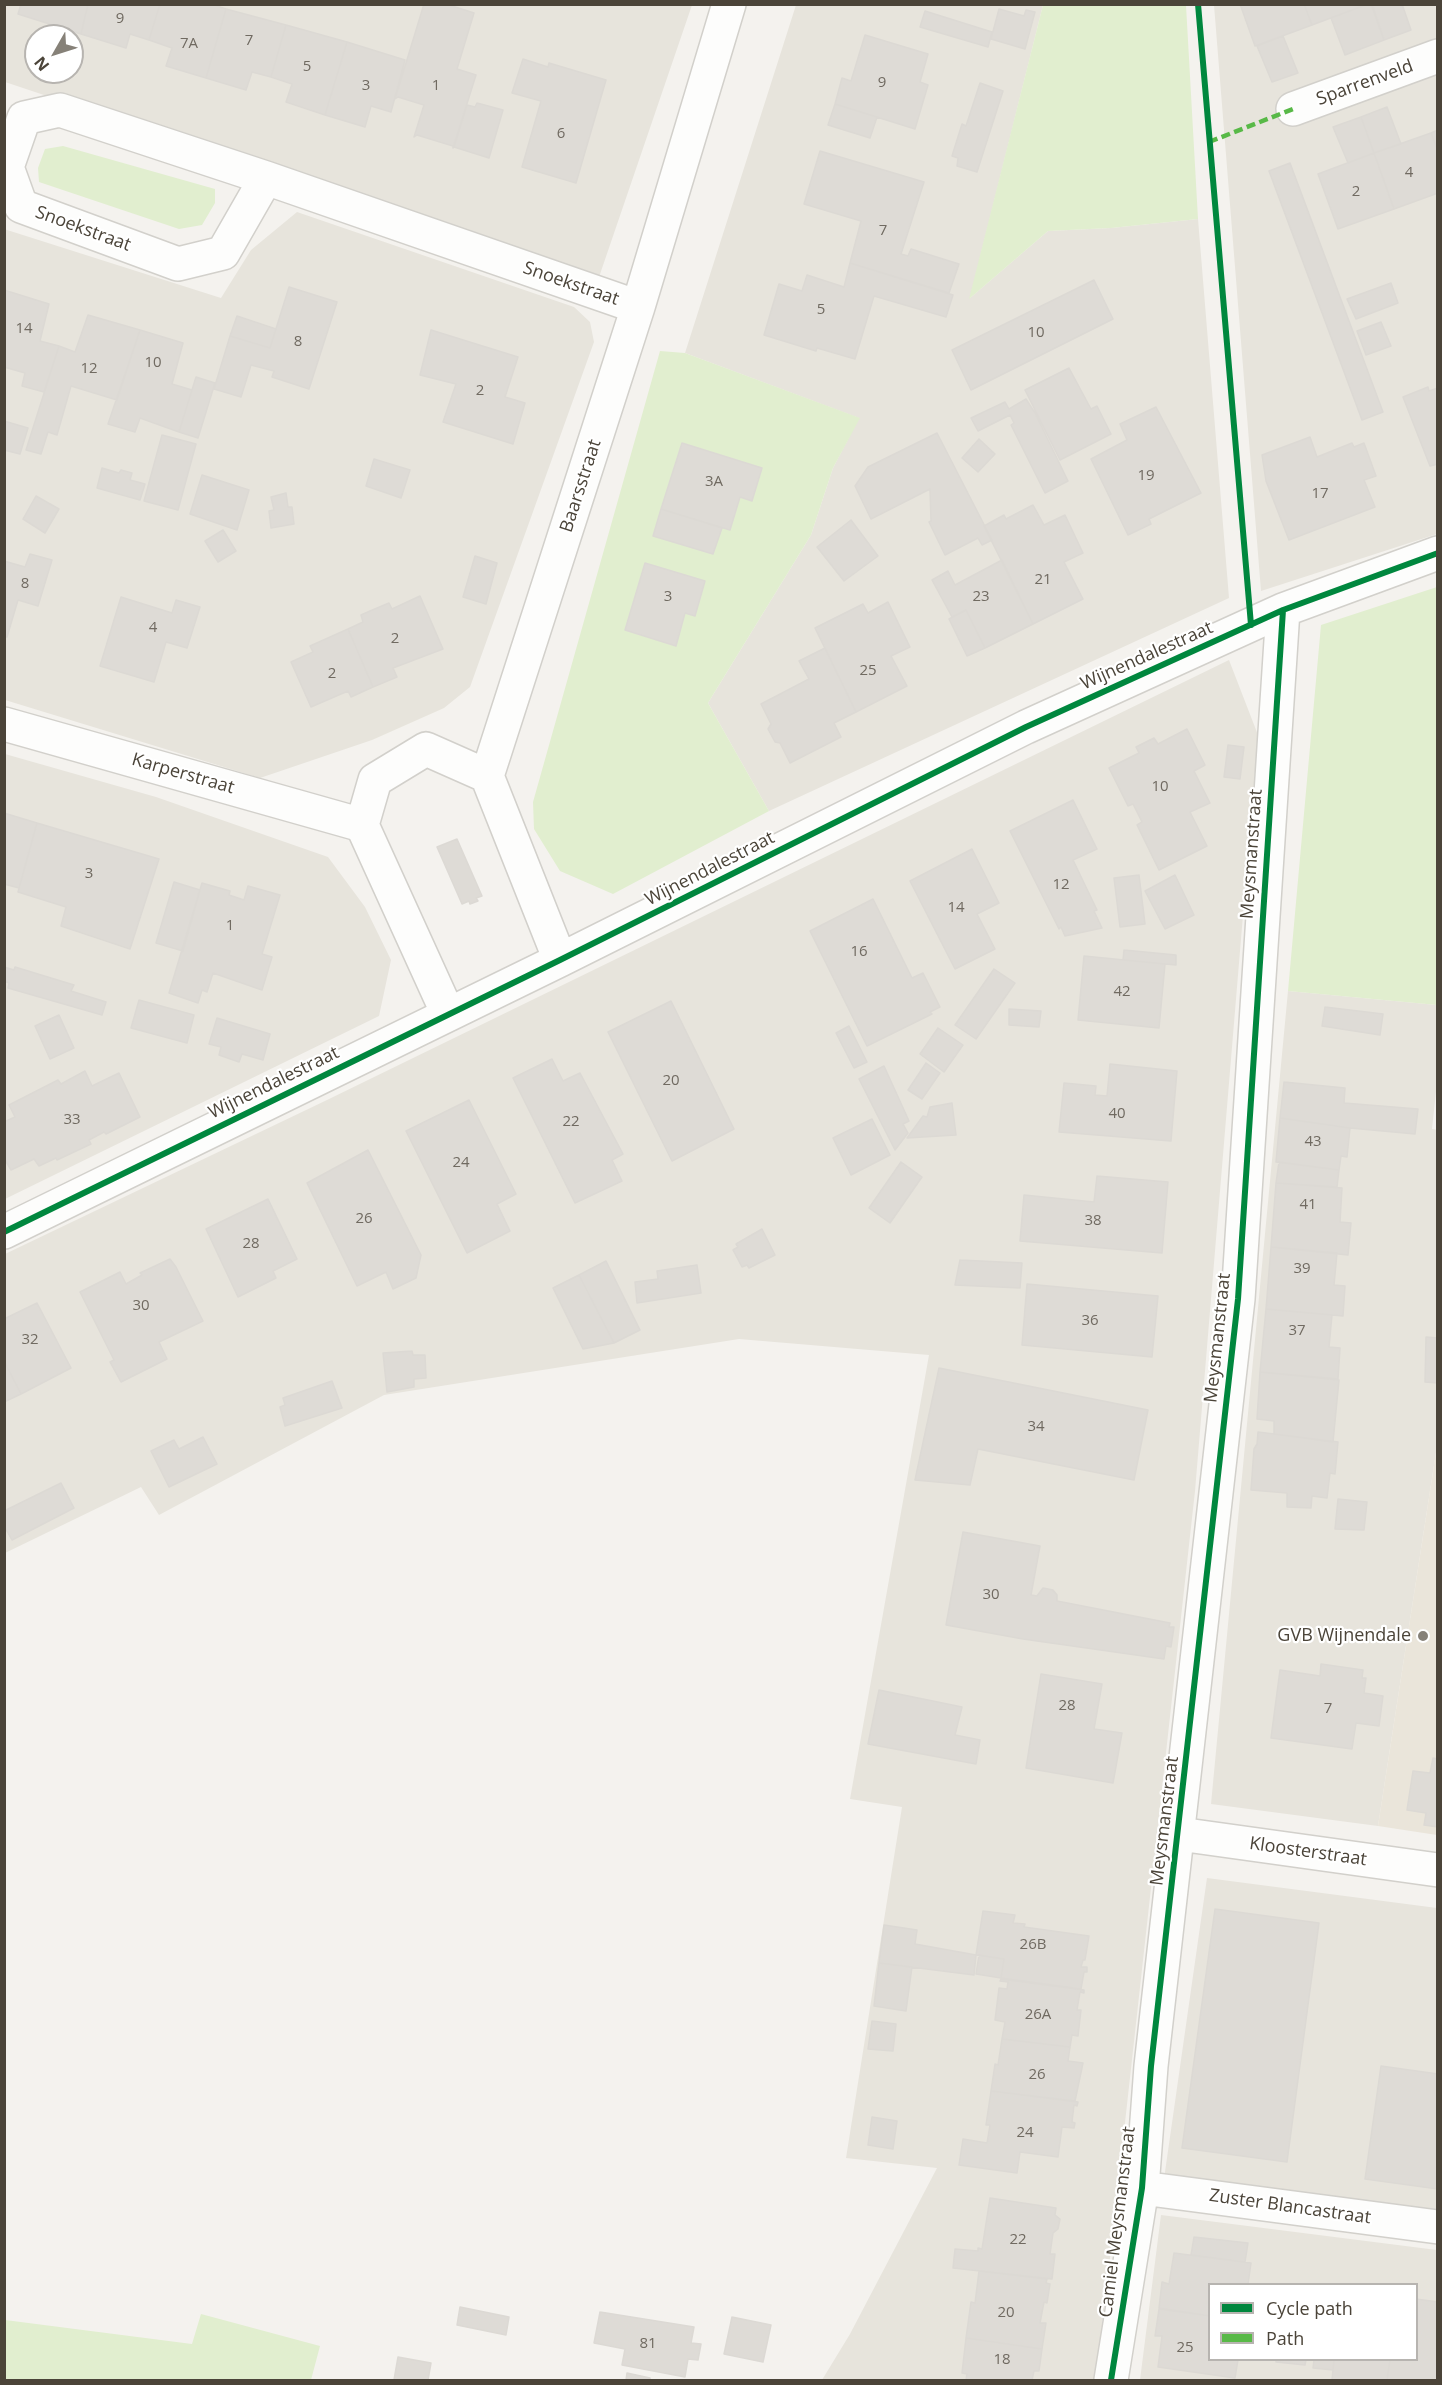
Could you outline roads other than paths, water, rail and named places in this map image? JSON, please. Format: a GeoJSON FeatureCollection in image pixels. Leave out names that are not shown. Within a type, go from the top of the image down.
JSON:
{"type":"FeatureCollection","features":[{"type":"Feature","properties":{"kind":"street","name":"Baarsstraat"},"geometry":{"type":"LineString","coordinates":[[486,776],[638,307],[729,4]]}},
{"type":"Feature","properties":{"kind":"street","name":"Sparrenveld"},"geometry":{"type":"LineString","coordinates":[[1293,109],[1437,56]]}},
{"type":"Feature","properties":{"kind":"street","name":"Snoekstraat"},"geometry":{"type":"LineString","coordinates":[[266,178],[223,254],[178,264],[21,206],[7,167],[24,118],[60,110],[266,178],[638,307]]}},
{"type":"Feature","properties":{"kind":"street","name":"Wijnendalestraat"},"geometry":{"type":"LineString","coordinates":[[4,1232],[560,960],[1026,727],[1283,610],[1437,552]]}},
{"type":"Feature","properties":{"kind":"street","name":"Meysmanstraat"},"geometry":{"type":"LineString","coordinates":[[1151,2066],[1238,1299],[1283,610]]}},
{"type":"Feature","properties":{"kind":"street","name":"Karperstraat"},"geometry":{"type":"LineString","coordinates":[[4,724],[362,825]]}},
{"type":"Feature","properties":{"kind":"street"},"geometry":{"type":"LineString","coordinates":[[448,1014],[362,825],[375,780],[426,749],[486,776],[560,960]]}},
{"type":"Feature","properties":{"kind":"street","name":"Kloosterstraat"},"geometry":{"type":"LineString","coordinates":[[1179,1834],[1437,1870]]}},
{"type":"Feature","properties":{"kind":"street","name":"Camiel Meysmanstraat"},"geometry":{"type":"LineString","coordinates":[[1111,2380],[1142,2188],[1151,2066]]}},
{"type":"Feature","properties":{"kind":"street","name":"Zuster Blancastraat"},"geometry":{"type":"LineString","coordinates":[[1142,2188],[1437,2227]]}},
{"type":"Feature","properties":{"kind":"place","name":"GVB Wijnendale"},"geometry":{"type":"Point","coordinates":[1423,1636]}}]}
